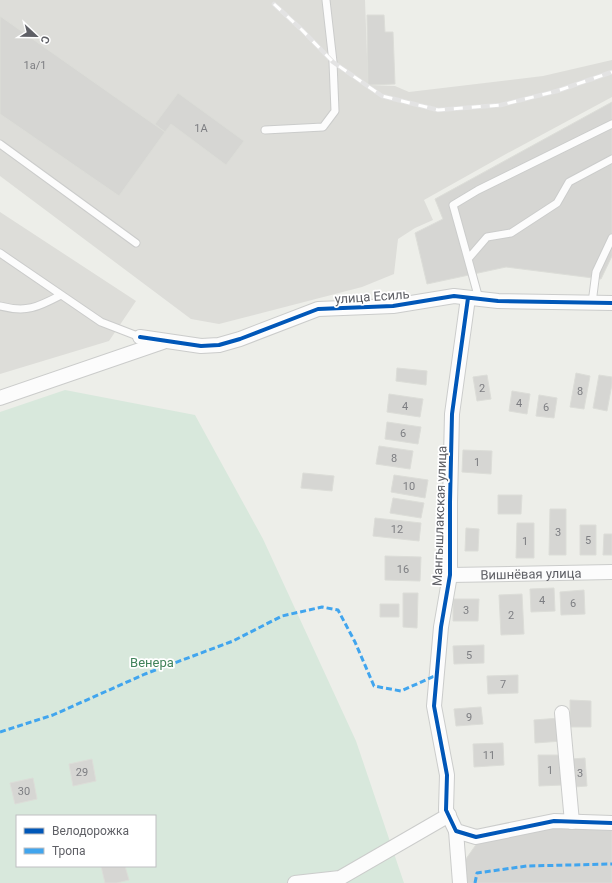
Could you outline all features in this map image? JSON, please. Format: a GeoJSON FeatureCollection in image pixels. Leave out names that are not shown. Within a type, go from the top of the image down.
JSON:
{"type":"FeatureCollection","features":[{"type":"Feature","properties":{"kind":"street","name":"улица Есиль"},"geometry":{"type":"LineString","coordinates":[[140,338],[201,346],[219,345],[240,339],[318,309],[393,306],[454,296],[498,301],[612,303]]}},
{"type":"Feature","properties":{"kind":"street","name":"Мангышлакская улица"},"geometry":{"type":"LineString","coordinates":[[460,883],[456,831],[446,810],[447,775],[434,706],[441,627],[450,575],[452,414],[473,298]]}},
{"type":"Feature","properties":{"kind":"street"},"geometry":{"type":"LineString","coordinates":[[0,398],[165,341]]}},
{"type":"Feature","properties":{"kind":"street","name":"Вишнёвая улица"},"geometry":{"type":"LineString","coordinates":[[450,575],[612,572]]}},
{"type":"Feature","properties":{"kind":"street"},"geometry":{"type":"LineString","coordinates":[[562,713],[572,822]]}},
{"type":"Feature","properties":{"kind":"street"},"geometry":{"type":"LineString","coordinates":[[295,883],[340,878],[449,815]]}},
{"type":"Feature","properties":{"kind":"street"},"geometry":{"type":"LineString","coordinates":[[456,831],[476,837],[554,821],[612,823]]}},
{"type":"Feature","properties":{"kind":"lane"},"geometry":{"type":"LineString","coordinates":[[265,130],[323,127],[335,111],[333,62],[326,0]]}},
{"type":"Feature","properties":{"kind":"lane"},"geometry":{"type":"LineString","coordinates":[[473,298],[468,259],[453,205],[478,190],[612,124]]}},
{"type":"Feature","properties":{"kind":"lane"},"geometry":{"type":"LineString","coordinates":[[0,144],[136,243]]}},
{"type":"Feature","properties":{"kind":"lane"},"geometry":{"type":"LineString","coordinates":[[468,259],[487,237],[511,233],[557,203],[569,182],[612,159]]}},
{"type":"Feature","properties":{"kind":"lane"},"geometry":{"type":"LineString","coordinates":[[592,303],[596,272],[612,238]]}},
{"type":"Feature","properties":{"kind":"lane"},"geometry":{"type":"LineString","coordinates":[[0,253],[101,322],[140,338]]}},
{"type":"Feature","properties":{"kind":"lane"},"geometry":{"type":"LineString","coordinates":[[0,306],[12,309],[36,308],[61,295]]}},
{"type":"Feature","properties":{"kind":"shaded area"},"geometry":{"type":"Polygon","coordinates":[[[0,0],[365,0],[368,85],[395,86],[409,92],[543,76],[612,60],[612,97],[424,200],[433,220],[415,228],[398,239],[394,274],[362,287],[219,324],[191,319],[0,176],[0,0]]]}},
{"type":"Feature","properties":{"kind":"shaded area"},"geometry":{"type":"Polygon","coordinates":[[[0,212],[136,301],[109,341],[0,374],[0,212]]]}},
{"type":"Feature","properties":{"kind":"green space","name":"Венера"},"geometry":{"type":"Polygon","coordinates":[[[65,390],[195,415],[263,539],[356,741],[404,883],[0,883],[0,412],[65,390]]]}},
{"type":"Feature","properties":{"kind":"building"},"geometry":{"type":"Polygon","coordinates":[[[367,15],[384,15],[385,32],[393,32],[395,84],[368,85],[367,15]]]}},
{"type":"Feature","properties":{"kind":"building"},"geometry":{"type":"Polygon","coordinates":[[[0,16],[165,132],[119,196],[0,114],[0,16]]]}},
{"type":"Feature","properties":{"kind":"building"},"geometry":{"type":"Polygon","coordinates":[[[178,93],[244,141],[226,165],[171,124],[165,132],[155,124],[178,93]]]}},
{"type":"Feature","properties":{"kind":"building"},"geometry":{"type":"Polygon","coordinates":[[[612,102],[612,256],[601,279],[506,267],[427,284],[415,233],[443,219],[435,199],[612,102]]]}},
{"type":"Feature","properties":{"kind":"building"},"geometry":{"type":"Polygon","coordinates":[[[397,368],[427,371],[426,385],[396,381],[397,368]]]}},
{"type":"Feature","properties":{"kind":"building"},"geometry":{"type":"Polygon","coordinates":[[[576,373],[590,376],[584,409],[570,407],[576,373]]]}},
{"type":"Feature","properties":{"kind":"building"},"geometry":{"type":"Polygon","coordinates":[[[487,375],[491,399],[477,401],[473,377],[487,375]]]}},
{"type":"Feature","properties":{"kind":"building"},"geometry":{"type":"Polygon","coordinates":[[[599,375],[612,377],[607,411],[593,408],[599,375]]]}},
{"type":"Feature","properties":{"kind":"building"},"geometry":{"type":"Polygon","coordinates":[[[512,391],[530,394],[527,414],[509,411],[512,391]]]}},
{"type":"Feature","properties":{"kind":"building"},"geometry":{"type":"Polygon","coordinates":[[[389,394],[423,399],[420,417],[387,412],[389,394]]]}},
{"type":"Feature","properties":{"kind":"building"},"geometry":{"type":"Polygon","coordinates":[[[539,395],[557,398],[554,418],[536,416],[539,395]]]}},
{"type":"Feature","properties":{"kind":"building"},"geometry":{"type":"Polygon","coordinates":[[[387,422],[421,427],[418,444],[385,439],[387,422]]]}},
{"type":"Feature","properties":{"kind":"building"},"geometry":{"type":"Polygon","coordinates":[[[379,446],[413,451],[410,469],[376,464],[379,446]]]}},
{"type":"Feature","properties":{"kind":"building"},"geometry":{"type":"Polygon","coordinates":[[[463,450],[492,451],[491,474],[462,472],[463,450]]]}},
{"type":"Feature","properties":{"kind":"building"},"geometry":{"type":"Polygon","coordinates":[[[303,473],[334,476],[332,491],[301,488],[303,473]]]}},
{"type":"Feature","properties":{"kind":"building"},"geometry":{"type":"Polygon","coordinates":[[[394,475],[428,480],[425,498],[391,492],[394,475]]]}},
{"type":"Feature","properties":{"kind":"building"},"geometry":{"type":"Polygon","coordinates":[[[498,495],[522,495],[521,514],[498,514],[498,495]]]}},
{"type":"Feature","properties":{"kind":"building"},"geometry":{"type":"Polygon","coordinates":[[[393,498],[424,503],[421,518],[390,513],[393,498]]]}},
{"type":"Feature","properties":{"kind":"building"},"geometry":{"type":"Polygon","coordinates":[[[550,509],[566,509],[566,555],[549,555],[550,509]]]}},
{"type":"Feature","properties":{"kind":"building"},"geometry":{"type":"Polygon","coordinates":[[[375,518],[421,523],[419,541],[373,536],[375,518]]]}},
{"type":"Feature","properties":{"kind":"building"},"geometry":{"type":"Polygon","coordinates":[[[517,523],[534,523],[534,558],[516,558],[517,523]]]}},
{"type":"Feature","properties":{"kind":"building"},"geometry":{"type":"Polygon","coordinates":[[[580,525],[596,525],[596,555],[580,555],[580,525]]]}},
{"type":"Feature","properties":{"kind":"building"},"geometry":{"type":"Polygon","coordinates":[[[466,528],[479,529],[478,551],[465,551],[466,528]]]}},
{"type":"Feature","properties":{"kind":"building"},"geometry":{"type":"Polygon","coordinates":[[[604,534],[612,534],[612,555],[603,555],[604,534]]]}},
{"type":"Feature","properties":{"kind":"building"},"geometry":{"type":"Polygon","coordinates":[[[385,556],[421,557],[420,581],[385,580],[385,556]]]}},
{"type":"Feature","properties":{"kind":"building"},"geometry":{"type":"Polygon","coordinates":[[[554,588],[555,611],[531,612],[530,589],[554,588]]]}},
{"type":"Feature","properties":{"kind":"building"},"geometry":{"type":"Polygon","coordinates":[[[584,590],[585,614],[561,615],[560,592],[584,590]]]}},
{"type":"Feature","properties":{"kind":"building"},"geometry":{"type":"Polygon","coordinates":[[[403,593],[418,593],[417,628],[403,627],[403,593]]]}},
{"type":"Feature","properties":{"kind":"building"},"geometry":{"type":"Polygon","coordinates":[[[522,594],[524,634],[501,635],[499,595],[522,594]]]}},
{"type":"Feature","properties":{"kind":"building"},"geometry":{"type":"Polygon","coordinates":[[[453,599],[479,599],[478,621],[453,621],[453,599]]]}},
{"type":"Feature","properties":{"kind":"building"},"geometry":{"type":"Polygon","coordinates":[[[380,604],[399,604],[399,617],[380,617],[380,604]]]}},
{"type":"Feature","properties":{"kind":"building"},"geometry":{"type":"Polygon","coordinates":[[[484,645],[484,663],[454,664],[453,646],[484,645]]]}},
{"type":"Feature","properties":{"kind":"building"},"geometry":{"type":"Polygon","coordinates":[[[518,675],[518,693],[488,694],[487,676],[518,675]]]}},
{"type":"Feature","properties":{"kind":"building"},"geometry":{"type":"Polygon","coordinates":[[[570,700],[591,701],[591,727],[570,727],[570,700]]]}},
{"type":"Feature","properties":{"kind":"building"},"geometry":{"type":"Polygon","coordinates":[[[481,707],[483,724],[456,726],[454,709],[481,707]]]}},
{"type":"Feature","properties":{"kind":"building"},"geometry":{"type":"Polygon","coordinates":[[[560,718],[562,741],[535,743],[534,720],[560,718]]]}},
{"type":"Feature","properties":{"kind":"building"},"geometry":{"type":"Polygon","coordinates":[[[503,743],[504,765],[474,767],[473,744],[503,743]]]}},
{"type":"Feature","properties":{"kind":"building"},"geometry":{"type":"Polygon","coordinates":[[[538,755],[562,755],[562,785],[539,786],[538,755]]]}},
{"type":"Feature","properties":{"kind":"building"},"geometry":{"type":"Polygon","coordinates":[[[585,758],[587,786],[574,787],[572,759],[585,758]]]}},
{"type":"Feature","properties":{"kind":"building"},"geometry":{"type":"Polygon","coordinates":[[[92,759],[96,781],[73,786],[69,764],[92,759]]]}},
{"type":"Feature","properties":{"kind":"building"},"geometry":{"type":"Polygon","coordinates":[[[33,778],[37,799],[15,804],[10,783],[33,778]]]}},
{"type":"Feature","properties":{"kind":"building"},"geometry":{"type":"Polygon","coordinates":[[[612,823],[612,883],[464,883],[461,866],[480,839],[572,826],[612,823]]]}},
{"type":"Feature","properties":{"kind":"building"},"geometry":{"type":"Polygon","coordinates":[[[101,867],[125,867],[129,880],[117,883],[105,883],[101,867]]]}},
{"type":"Feature","properties":{"kind":"railway"},"geometry":{"type":"LineString","coordinates":[[274,4],[333,62],[382,96],[438,110],[501,105],[557,91],[612,72]]}},
{"type":"Feature","properties":{"kind":"marked path"},"geometry":{"type":"LineString","coordinates":[[0,732],[53,715],[145,674],[233,641],[282,616],[322,607],[338,610],[355,642],[374,686],[401,691],[437,675]]}},
{"type":"Feature","properties":{"kind":"marked path"},"geometry":{"type":"LineString","coordinates":[[475,883],[477,873],[527,866],[612,864]]}},
{"type":"Feature","properties":{"kind":"cycle path"},"geometry":{"type":"LineString","coordinates":[[140,337],[201,346],[219,345],[240,339],[318,309],[393,306],[454,296],[498,301],[612,303]]}},
{"type":"Feature","properties":{"kind":"cycle path"},"geometry":{"type":"LineString","coordinates":[[468,298],[452,414],[450,575],[441,627],[434,706],[447,775],[446,810],[456,831],[476,837],[554,821],[612,823]]}}]}
